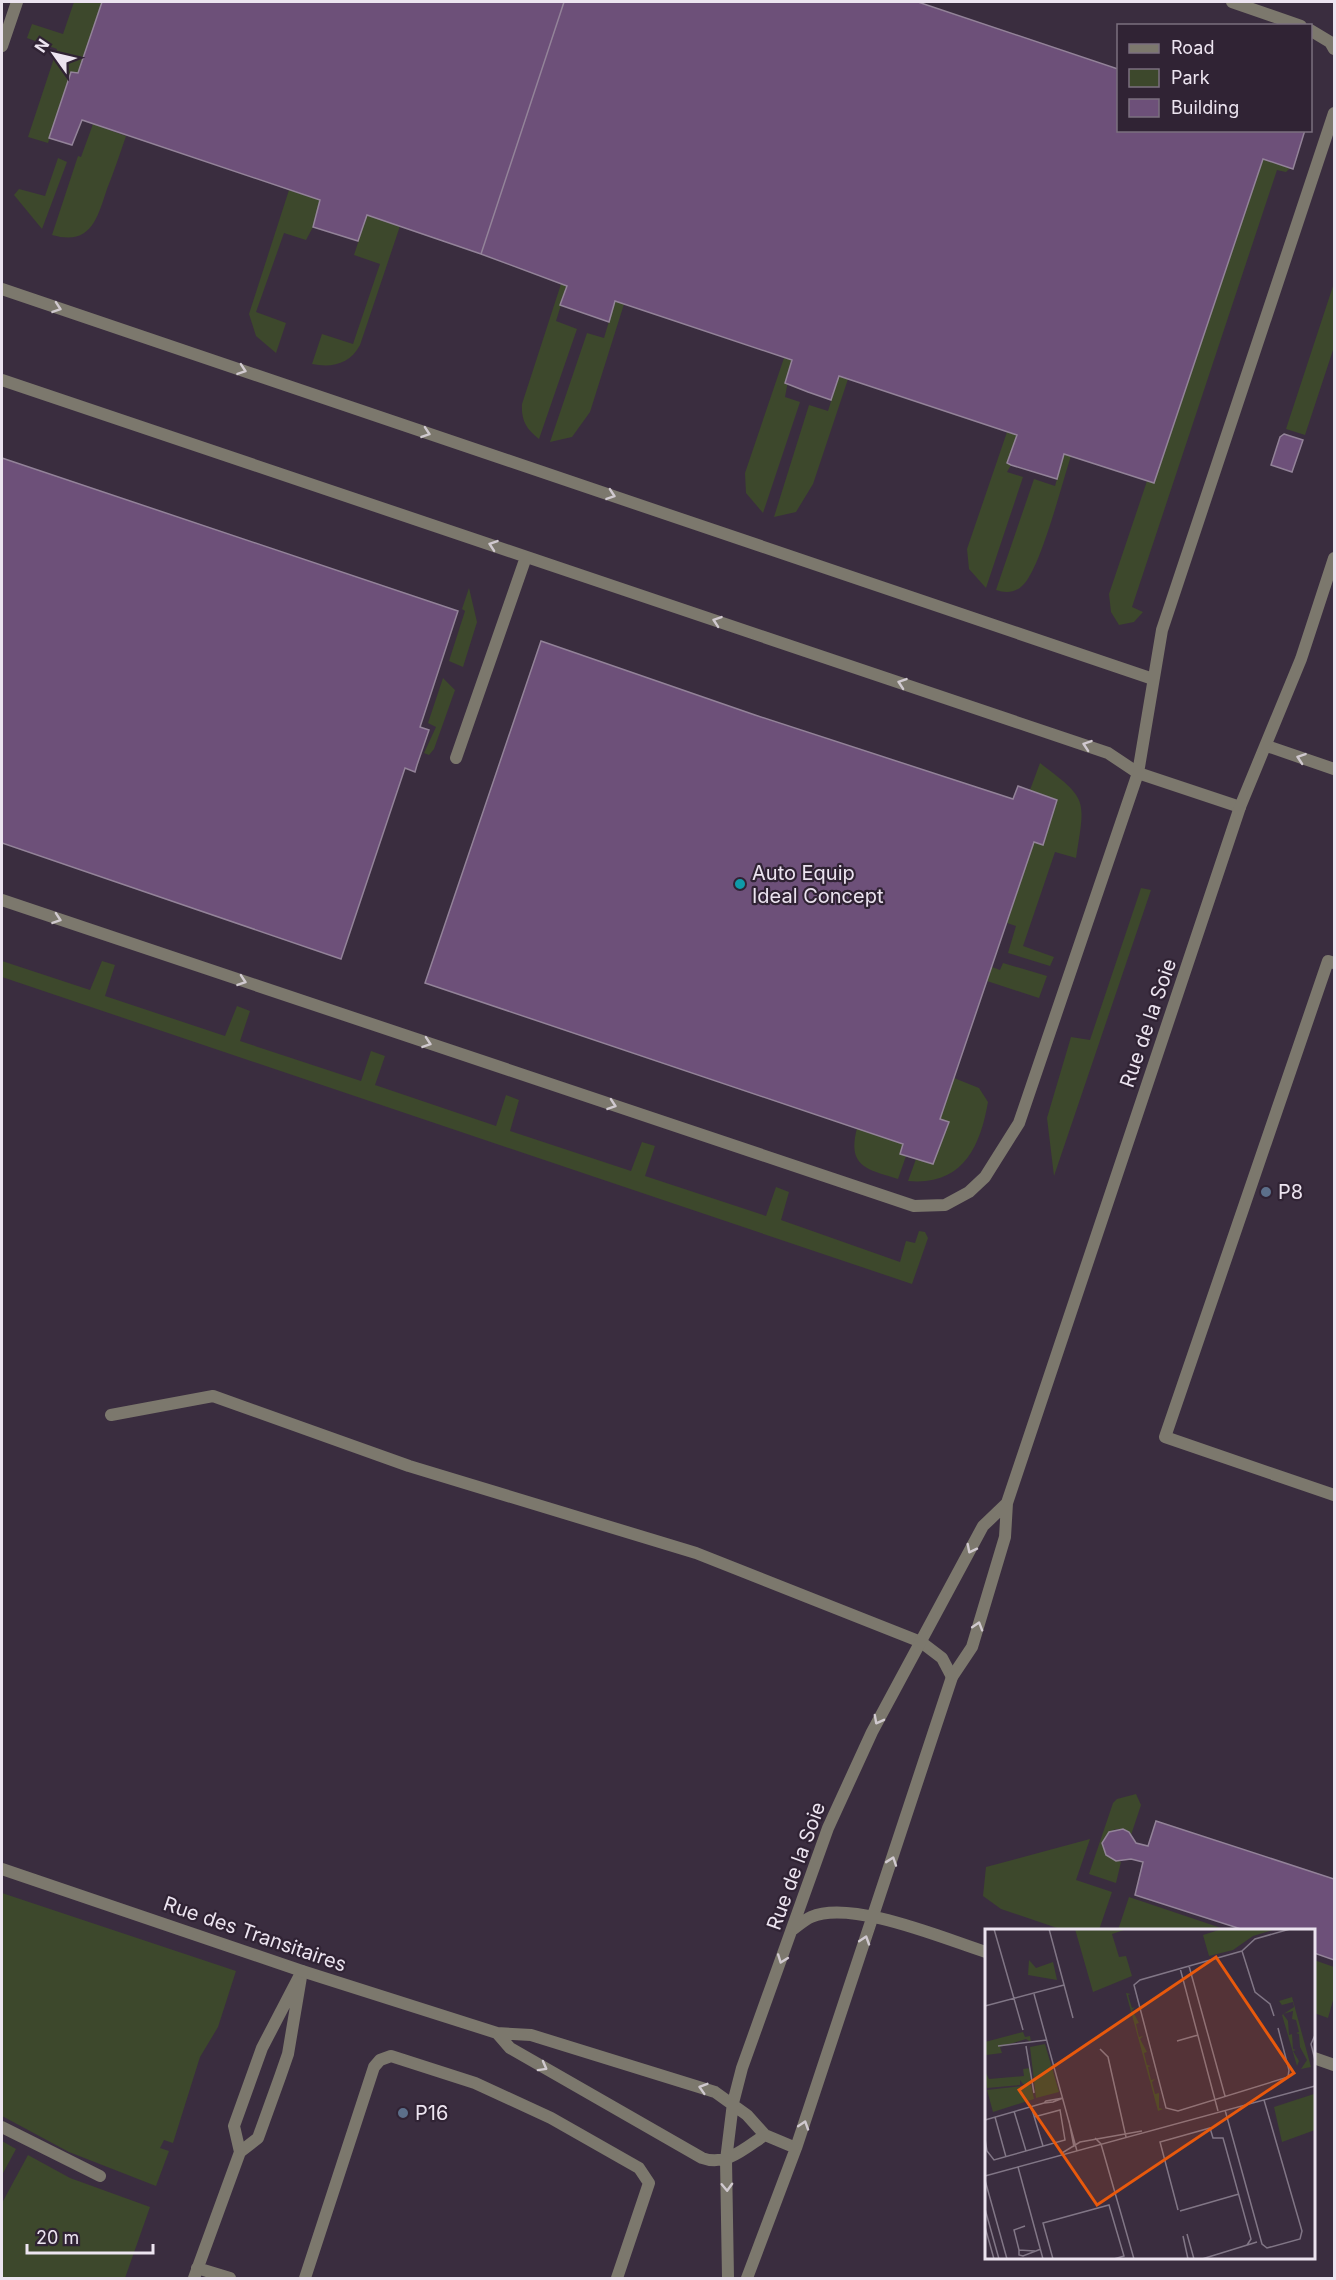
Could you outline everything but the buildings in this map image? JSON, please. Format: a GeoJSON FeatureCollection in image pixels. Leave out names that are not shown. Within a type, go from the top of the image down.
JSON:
{"type":"FeatureCollection","features":[{"type":"Feature","properties":{"kind":"street"},"geometry":{"type":"LineString","coordinates":[[2,46],[17,2]]}},
{"type":"Feature","properties":{"kind":"street"},"geometry":{"type":"LineString","coordinates":[[1232,2],[1295,24]]}},
{"type":"Feature","properties":{"kind":"street"},"geometry":{"type":"LineString","coordinates":[[1312,31],[1335,48]]}},
{"type":"Feature","properties":{"kind":"street"},"geometry":{"type":"LineString","coordinates":[[2,900],[914,1206],[929,1208],[945,1205],[969,1192],[985,1177],[1019,1123],[1138,773],[1162,630],[1335,113]]}},
{"type":"Feature","properties":{"kind":"street"},"geometry":{"type":"LineString","coordinates":[[2,289],[1153,679]]}},
{"type":"Feature","properties":{"kind":"street"},"geometry":{"type":"LineString","coordinates":[[2,380],[1108,753],[1138,773],[1240,807]]}},
{"type":"Feature","properties":{"kind":"street"},"geometry":{"type":"LineString","coordinates":[[456,758],[526,557]]}},
{"type":"Feature","properties":{"kind":"street","name":"Rue de la Soie"},"geometry":{"type":"LineString","coordinates":[[747,2278],[796,2148],[952,1677],[972,1647],[1005,1537],[1007,1503],[1240,807],[1267,746],[1335,558]]}},
{"type":"Feature","properties":{"kind":"street"},"geometry":{"type":"LineString","coordinates":[[1267,746],[1335,769]]}},
{"type":"Feature","properties":{"kind":"street"},"geometry":{"type":"LineString","coordinates":[[1335,963],[1328,961],[1166,1437],[1335,1495]]}},
{"type":"Feature","properties":{"kind":"street"},"geometry":{"type":"LineString","coordinates":[[111,1414],[213,1396],[409,1466],[696,1552],[921,1642],[942,1658],[952,1677]]}},
{"type":"Feature","properties":{"kind":"street","name":"Rue de la Soie"},"geometry":{"type":"LineString","coordinates":[[728,2278],[726,2160],[732,2103],[742,2068],[828,1828],[872,1732],[983,1526],[1007,1503]]}},
{"type":"Feature","properties":{"kind":"street","name":"Rue des Transitaires"},"geometry":{"type":"LineString","coordinates":[[2,1869],[302,1971],[497,2033],[531,2035],[580,2048],[715,2092],[732,2103],[765,2135],[796,2148]]}},
{"type":"Feature","properties":{"kind":"street"},"geometry":{"type":"LineString","coordinates":[[792,1930],[812,1917],[834,1912],[873,1916],[985,1951]]}},
{"type":"Feature","properties":{"kind":"street"},"geometry":{"type":"LineString","coordinates":[[240,2152],[234,2126],[262,2048],[302,1971]]}},
{"type":"Feature","properties":{"kind":"street"},"geometry":{"type":"LineString","coordinates":[[230,2278],[196,2273],[240,2152],[258,2138],[280,2077],[288,2054],[302,1971]]}},
{"type":"Feature","properties":{"kind":"street","name":"Rue des Transitaires"},"geometry":{"type":"LineString","coordinates":[[497,2033],[510,2048],[702,2158],[713,2162],[726,2160]]}},
{"type":"Feature","properties":{"kind":"street"},"geometry":{"type":"LineString","coordinates":[[305,2278],[374,2067],[380,2060],[391,2056],[475,2083],[551,2118],[639,2168],[650,2183],[617,2278]]}},
{"type":"Feature","properties":{"kind":"street"},"geometry":{"type":"LineString","coordinates":[[1315,2058],[1335,2065]]}},
{"type":"Feature","properties":{"kind":"street"},"geometry":{"type":"LineString","coordinates":[[2,2127],[100,2176]]}},
{"type":"Feature","properties":{"kind":"street"},"geometry":{"type":"LineString","coordinates":[[726,2160],[765,2135]]}},
{"type":"Feature","properties":{"kind":"green space"},"geometry":{"type":"Polygon","coordinates":[[[74,2],[102,2],[78,73],[71,72],[48,143],[28,137],[57,49],[27,38],[32,24],[63,34],[74,2]]]}},
{"type":"Feature","properties":{"kind":"green space"},"geometry":{"type":"Polygon","coordinates":[[[93,124],[126,136],[100,210],[84,233],[76,237],[52,235],[78,156],[81,157],[93,124]]]}},
{"type":"Feature","properties":{"kind":"green space"},"geometry":{"type":"Polygon","coordinates":[[[58,158],[67,162],[42,229],[14,195],[19,189],[45,196],[58,158]]]}},
{"type":"Feature","properties":{"kind":"green space"},"geometry":{"type":"Polygon","coordinates":[[[1263,159],[1290,168],[1286,172],[1277,170],[1132,607],[1143,612],[1134,622],[1119,625],[1111,612],[1109,594],[1147,481],[1154,483],[1263,159]]]}},
{"type":"Feature","properties":{"kind":"green space"},"geometry":{"type":"Polygon","coordinates":[[[289,190],[320,200],[313,227],[306,240],[284,233],[256,312],[286,323],[276,353],[256,336],[249,314],[289,190]]]}},
{"type":"Feature","properties":{"kind":"green space"},"geometry":{"type":"Polygon","coordinates":[[[367,215],[400,226],[360,345],[351,357],[340,363],[312,364],[322,334],[353,344],[380,264],[354,255],[367,215]]]}},
{"type":"Feature","properties":{"kind":"green space"},"geometry":{"type":"Polygon","coordinates":[[[1334,283],[1334,347],[1305,435],[1286,429],[1334,283]]]}},
{"type":"Feature","properties":{"kind":"green space"},"geometry":{"type":"Polygon","coordinates":[[[561,284],[567,286],[556,321],[577,329],[539,439],[525,424],[522,404],[561,284]]]}},
{"type":"Feature","properties":{"kind":"green space"},"geometry":{"type":"Polygon","coordinates":[[[615,301],[624,304],[590,412],[572,437],[550,442],[587,333],[604,338],[615,301]]]}},
{"type":"Feature","properties":{"kind":"green space"},"geometry":{"type":"Polygon","coordinates":[[[784,358],[792,360],[785,397],[800,402],[763,513],[746,493],[745,473],[784,358]]]}},
{"type":"Feature","properties":{"kind":"green space"},"geometry":{"type":"Polygon","coordinates":[[[839,376],[848,379],[813,484],[796,512],[774,517],[809,405],[828,411],[839,376]]]}},
{"type":"Feature","properties":{"kind":"green space"},"geometry":{"type":"Polygon","coordinates":[[[1007,432],[1017,435],[1007,463],[1011,465],[1007,472],[1023,477],[986,588],[969,569],[967,549],[1007,432]]]}},
{"type":"Feature","properties":{"kind":"green space"},"geometry":{"type":"Polygon","coordinates":[[[1064,454],[1071,456],[1050,526],[1029,577],[1016,590],[1003,592],[996,590],[1034,479],[1055,486],[1064,454]]]}},
{"type":"Feature","properties":{"kind":"green space"},"geometry":{"type":"Polygon","coordinates":[[[469,588],[477,622],[463,667],[449,661],[465,611],[462,609],[469,588]]]}},
{"type":"Feature","properties":{"kind":"green space"},"geometry":{"type":"Polygon","coordinates":[[[443,678],[455,690],[434,749],[429,755],[424,753],[436,727],[428,723],[443,678]]]}},
{"type":"Feature","properties":{"kind":"green space"},"geometry":{"type":"Polygon","coordinates":[[[1040,763],[1068,785],[1080,802],[1081,812],[1076,858],[1055,852],[1023,946],[1054,957],[1050,966],[1008,953],[1016,926],[1007,923],[1034,842],[1043,845],[1057,800],[1030,790],[1040,763]]]}},
{"type":"Feature","properties":{"kind":"green space"},"geometry":{"type":"Polygon","coordinates":[[[1141,888],[1151,890],[1054,1176],[1047,1118],[1071,1037],[1090,1040],[1141,888]]]}},
{"type":"Feature","properties":{"kind":"green space"},"geometry":{"type":"Polygon","coordinates":[[[2,961],[90,990],[102,961],[115,965],[105,996],[225,1036],[237,1006],[250,1011],[240,1041],[361,1081],[371,1051],[385,1056],[375,1085],[496,1126],[506,1095],[519,1100],[510,1131],[631,1171],[642,1142],[655,1146],[645,1176],[766,1216],[776,1187],[789,1192],[781,1220],[900,1262],[906,1241],[915,1243],[919,1231],[925,1232],[928,1238],[912,1284],[2,977],[2,961]]]}},
{"type":"Feature","properties":{"kind":"green space"},"geometry":{"type":"Polygon","coordinates":[[[1003,963],[1047,976],[1039,998],[987,981],[992,967],[1000,970],[1003,963]]]}},
{"type":"Feature","properties":{"kind":"green space"},"geometry":{"type":"Polygon","coordinates":[[[954,1078],[979,1088],[988,1102],[980,1134],[965,1161],[955,1170],[927,1181],[908,1181],[916,1159],[933,1163],[949,1122],[940,1119],[954,1078]]]}},
{"type":"Feature","properties":{"kind":"green space"},"geometry":{"type":"Polygon","coordinates":[[[857,1128],[903,1144],[900,1154],[906,1156],[898,1179],[868,1169],[857,1159],[855,1141],[857,1128]]]}},
{"type":"Feature","properties":{"kind":"green space"},"geometry":{"type":"Polygon","coordinates":[[[1136,1794],[1141,1805],[1131,1835],[1122,1830],[1114,1830],[1108,1834],[1103,1843],[1107,1855],[1121,1862],[1116,1883],[1089,1874],[1113,1803],[1117,1799],[1136,1794]]]}},
{"type":"Feature","properties":{"kind":"green space"},"geometry":{"type":"Polygon","coordinates":[[[1090,1839],[1076,1880],[1112,1892],[1099,1929],[1060,1929],[1001,1909],[983,1896],[986,1867],[1090,1839]]]}},
{"type":"Feature","properties":{"kind":"green space"},"geometry":{"type":"Polygon","coordinates":[[[2,1893],[236,1971],[218,2027],[200,2057],[173,2143],[164,2140],[160,2148],[169,2151],[156,2186],[69,2152],[2,2116],[2,1893]]]}},
{"type":"Feature","properties":{"kind":"green space"},"geometry":{"type":"Polygon","coordinates":[[[1129,1897],[1224,1929],[1118,1929],[1129,1897]]]}},
{"type":"Feature","properties":{"kind":"green space"},"geometry":{"type":"Polygon","coordinates":[[[1315,1960],[1334,1967],[1334,1997],[1328,2018],[1315,2013],[1315,1960]]]}},
{"type":"Feature","properties":{"kind":"green space"},"geometry":{"type":"Polygon","coordinates":[[[2,2141],[16,2149],[2,2175],[2,2141]]]}},
{"type":"Feature","properties":{"kind":"green space"},"geometry":{"type":"Polygon","coordinates":[[[28,2155],[70,2178],[150,2207],[125,2278],[2,2278],[2,2203],[28,2155]]]}},
{"type":"Feature","properties":{"kind":"place","name":"Auto Equip Ideal Concept"},"geometry":{"type":"Point","coordinates":[740,884]}},
{"type":"Feature","properties":{"kind":"place","name":"P8"},"geometry":{"type":"Point","coordinates":[1266,1192]}},
{"type":"Feature","properties":{"kind":"place","name":"P16"},"geometry":{"type":"Point","coordinates":[403,2113]}}]}
